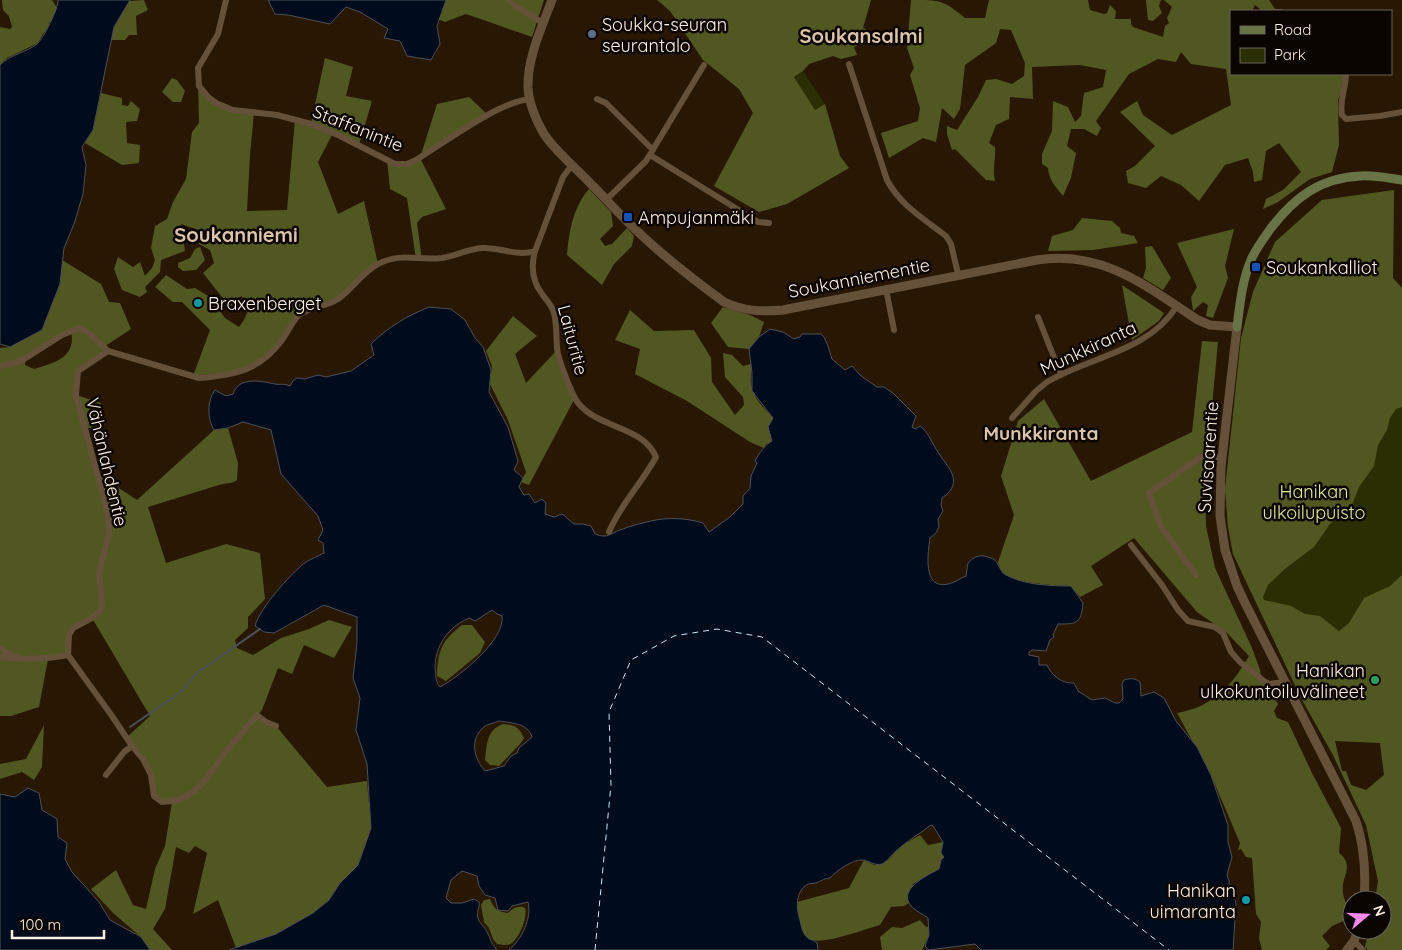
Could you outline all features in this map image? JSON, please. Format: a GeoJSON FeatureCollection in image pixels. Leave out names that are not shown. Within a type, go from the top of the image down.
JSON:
{"type":"FeatureCollection","features":[{"type":"Feature","properties":{"kind":"main road","name":"Suvisaarentie"},"geometry":{"type":"LineString","coordinates":[[1237,327],[1241,298],[1251,260],[1260,243],[1295,201],[1322,184],[1341,178],[1374,176],[1402,180]]}},
{"type":"Feature","properties":{"kind":"street","name":"Staffanintie"},"geometry":{"type":"LineString","coordinates":[[226,0],[218,34],[198,68],[199,86],[208,97],[216,103],[233,110],[277,116],[310,124],[340,136],[396,164],[407,164],[416,160],[514,102],[530,99]]}},
{"type":"Feature","properties":{"kind":"street"},"geometry":{"type":"LineString","coordinates":[[509,0],[543,23]]}},
{"type":"Feature","properties":{"kind":"street","name":"Soukanniementie"},"geometry":{"type":"LineString","coordinates":[[552,0],[530,68],[528,88],[534,113],[541,128],[556,148],[638,232],[724,302],[755,311],[783,310],[958,274],[1051,258],[1085,260],[1101,264],[1118,271],[1210,325],[1237,327]]}},
{"type":"Feature","properties":{"kind":"street"},"geometry":{"type":"LineString","coordinates":[[850,64],[887,180],[901,201],[946,236],[951,244],[958,274]]}},
{"type":"Feature","properties":{"kind":"street"},"geometry":{"type":"LineString","coordinates":[[607,199],[643,165],[652,153],[704,65]]}},
{"type":"Feature","properties":{"kind":"street"},"geometry":{"type":"LineString","coordinates":[[1346,75],[1346,86],[1340,106],[1342,115],[1346,119],[1402,112]]}},
{"type":"Feature","properties":{"kind":"street"},"geometry":{"type":"LineString","coordinates":[[597,99],[606,103],[652,153],[758,222],[770,223]]}},
{"type":"Feature","properties":{"kind":"street"},"geometry":{"type":"LineString","coordinates":[[0,366],[21,361],[62,335],[80,328],[89,333],[108,351],[199,378],[247,370],[259,364],[273,353],[299,315],[337,299],[369,269],[387,260],[398,257],[422,260],[442,258],[483,248],[501,249],[510,252],[528,253],[535,251],[560,185],[572,165]]}},
{"type":"Feature","properties":{"kind":"street","name":"Laituritie"},"geometry":{"type":"LineString","coordinates":[[535,251],[532,262],[534,279],[554,311],[559,359],[578,404],[592,416],[634,434],[650,447],[656,457],[646,476],[615,518],[609,532]]}},
{"type":"Feature","properties":{"kind":"street"},"geometry":{"type":"LineString","coordinates":[[886,289],[894,330]]}},
{"type":"Feature","properties":{"kind":"street","name":"Munkkiranta"},"geometry":{"type":"LineString","coordinates":[[1012,418],[1040,387],[1061,375],[1147,338],[1164,324],[1177,306]]}},
{"type":"Feature","properties":{"kind":"street"},"geometry":{"type":"LineString","coordinates":[[1038,317],[1061,375]]}},
{"type":"Feature","properties":{"kind":"street","name":"Suvisaarentie"},"geometry":{"type":"LineString","coordinates":[[1237,327],[1219,491],[1220,516],[1225,550],[1238,586],[1360,831],[1365,855],[1364,890]]}},
{"type":"Feature","properties":{"kind":"street","name":"Vähänlahdentie"},"geometry":{"type":"LineString","coordinates":[[68,655],[68,635],[73,628],[92,618],[101,609],[99,573],[109,533],[104,499],[76,395],[78,371],[108,351]]}},
{"type":"Feature","properties":{"kind":"street"},"geometry":{"type":"LineString","coordinates":[[1196,575],[1161,527],[1149,493],[1201,457],[1222,457]]}},
{"type":"Feature","properties":{"kind":"street"},"geometry":{"type":"LineString","coordinates":[[1131,545],[1188,621],[1215,627],[1223,633],[1231,652],[1240,662],[1264,681],[1269,684],[1285,682]]}},
{"type":"Feature","properties":{"kind":"street"},"geometry":{"type":"LineString","coordinates":[[0,648],[11,655],[22,658]]}},
{"type":"Feature","properties":{"kind":"street"},"geometry":{"type":"LineString","coordinates":[[0,657],[12,659],[48,658],[68,655],[132,746],[144,759],[151,775],[154,796],[162,802],[179,800],[197,790],[229,748],[260,713],[266,722],[276,726]]}},
{"type":"Feature","properties":{"kind":"street"},"geometry":{"type":"LineString","coordinates":[[106,775],[124,752],[132,746]]}},
{"type":"Feature","properties":{"kind":"street"},"geometry":{"type":"LineString","coordinates":[[1348,950],[1354,941],[1363,950]]}},
{"type":"Feature","properties":{"kind":"green space"},"geometry":{"type":"Polygon","coordinates":[[[2,0],[52,0],[57,8],[54,18],[49,23],[48,29],[38,43],[7,58],[0,65],[0,27],[10,29],[12,27],[9,16],[3,10],[2,0]]]}},
{"type":"Feature","properties":{"kind":"green space"},"geometry":{"type":"Polygon","coordinates":[[[144,0],[148,10],[136,16],[137,35],[129,35],[125,40],[111,40],[114,27],[129,1],[144,0]]]}},
{"type":"Feature","properties":{"kind":"green space"},"geometry":{"type":"Polygon","coordinates":[[[446,0],[544,0],[532,37],[466,14],[445,22],[438,19],[446,0]]]}},
{"type":"Feature","properties":{"kind":"green space"},"geometry":{"type":"Polygon","coordinates":[[[657,0],[871,0],[863,28],[880,36],[854,47],[857,55],[841,59],[833,56],[809,64],[794,77],[815,110],[825,104],[840,156],[849,168],[787,204],[759,212],[714,186],[753,113],[739,89],[703,60],[670,11],[657,0]]]}},
{"type":"Feature","properties":{"kind":"green space"},"geometry":{"type":"Polygon","coordinates":[[[911,0],[941,2],[965,18],[985,18],[989,0],[1088,0],[1090,10],[1104,14],[1107,13],[1110,5],[1116,11],[1115,19],[1131,19],[1133,27],[1163,37],[1165,26],[1169,23],[1167,18],[1172,7],[1164,0],[1269,0],[1275,9],[1282,10],[1260,10],[1255,5],[1252,10],[1230,10],[1230,75],[1343,75],[1343,87],[1338,100],[1339,145],[1332,172],[1310,179],[1278,202],[1263,209],[1266,199],[1283,190],[1301,172],[1279,143],[1266,151],[1262,180],[1254,182],[1248,158],[1225,165],[1199,201],[1181,185],[1161,176],[1146,188],[1128,183],[1126,171],[1135,166],[1155,146],[1120,112],[1137,101],[1143,115],[1172,135],[1231,105],[1226,69],[1191,64],[1181,52],[1176,62],[1158,59],[1129,74],[1096,121],[1101,128],[1097,136],[1084,129],[1071,129],[1067,146],[1076,153],[1071,178],[1063,196],[1051,179],[1048,168],[1042,164],[1042,154],[1052,131],[1053,101],[1068,107],[1075,122],[1081,116],[1084,93],[1103,87],[1106,70],[1080,65],[1032,67],[1033,99],[1010,97],[1009,119],[996,125],[989,143],[995,147],[995,181],[986,180],[955,149],[952,150],[947,134],[947,126],[957,130],[978,97],[986,80],[996,79],[1012,84],[1024,76],[1025,63],[1011,30],[1000,29],[996,43],[965,65],[960,109],[954,119],[942,108],[936,142],[923,138],[889,158],[881,133],[918,121],[920,108],[910,75],[914,68],[907,48],[911,0]]]}},
{"type":"Feature","properties":{"kind":"green space"},"geometry":{"type":"Polygon","coordinates":[[[1146,0],[1161,0],[1159,6],[1162,13],[1153,21],[1148,20],[1146,0]]]}},
{"type":"Feature","properties":{"kind":"green space"},"geometry":{"type":"Polygon","coordinates":[[[325,58],[353,67],[346,96],[372,101],[359,145],[333,133],[318,162],[338,214],[364,201],[378,264],[345,293],[299,315],[273,353],[247,370],[193,376],[210,330],[182,302],[173,302],[155,287],[166,275],[187,289],[195,288],[210,297],[225,318],[239,327],[251,304],[241,296],[230,307],[203,273],[214,263],[210,250],[199,244],[201,231],[181,224],[185,251],[161,260],[160,272],[145,287],[147,292],[140,297],[122,290],[114,269],[118,257],[133,267],[140,262],[145,276],[152,268],[155,260],[151,248],[155,226],[167,219],[173,202],[186,179],[192,132],[199,123],[198,81],[216,103],[254,112],[247,211],[287,210],[295,120],[311,123],[325,58]]]}},
{"type":"Feature","properties":{"kind":"green space"},"geometry":{"type":"Polygon","coordinates":[[[803,71],[825,104],[815,110],[794,77],[803,71]]]}},
{"type":"Feature","properties":{"kind":"green space"},"geometry":{"type":"Polygon","coordinates":[[[172,78],[177,80],[185,91],[181,102],[173,102],[162,92],[172,78]]]}},
{"type":"Feature","properties":{"kind":"green space"},"geometry":{"type":"Polygon","coordinates":[[[101,93],[122,98],[122,105],[128,106],[131,101],[140,109],[137,121],[126,122],[127,143],[140,145],[139,163],[122,165],[85,143],[93,130],[101,93]]]}},
{"type":"Feature","properties":{"kind":"green space"},"geometry":{"type":"Polygon","coordinates":[[[469,97],[489,116],[420,158],[437,104],[469,97]]]}},
{"type":"Feature","properties":{"kind":"green space"},"geometry":{"type":"Polygon","coordinates":[[[420,158],[446,209],[422,217],[417,223],[422,260],[416,259],[407,198],[390,189],[387,160],[395,164],[420,158]]]}},
{"type":"Feature","properties":{"kind":"green space"},"geometry":{"type":"Polygon","coordinates":[[[589,189],[611,212],[613,226],[600,239],[605,246],[612,244],[627,228],[634,236],[632,246],[614,264],[602,285],[567,255],[569,238],[576,212],[589,189]]]}},
{"type":"Feature","properties":{"kind":"green space","name":"Hanikan ulkoilupuisto"},"geometry":{"type":"Polygon","coordinates":[[[1394,190],[1393,278],[1402,288],[1402,950],[1368,950],[1365,947],[1367,940],[1392,940],[1392,890],[1377,890],[1378,881],[1366,825],[1333,755],[1301,698],[1233,554],[1228,527],[1225,490],[1241,338],[1253,292],[1275,242],[1322,200],[1394,190]],[[1335,741],[1342,771],[1346,771],[1351,785],[1366,790],[1384,775],[1380,743],[1335,741]]]}},
{"type":"Feature","properties":{"kind":"green space","name":"Hanikan ulkoilupuisto"},"geometry":{"type":"Polygon","coordinates":[[[1394,190],[1393,278],[1402,288],[1402,407],[1396,409],[1390,418],[1387,430],[1378,445],[1374,466],[1359,487],[1352,505],[1330,524],[1314,547],[1286,568],[1268,585],[1263,597],[1264,600],[1291,606],[1305,614],[1320,616],[1339,631],[1349,623],[1364,598],[1390,586],[1402,575],[1402,950],[1368,950],[1365,947],[1367,940],[1392,940],[1392,890],[1377,890],[1378,881],[1366,825],[1333,755],[1301,698],[1233,554],[1228,527],[1225,490],[1241,338],[1253,292],[1275,242],[1322,200],[1394,190]],[[1335,741],[1342,771],[1346,771],[1351,785],[1366,790],[1384,775],[1380,743],[1335,741]]]}},
{"type":"Feature","properties":{"kind":"green space"},"geometry":{"type":"Polygon","coordinates":[[[1082,218],[1112,221],[1120,228],[1121,233],[1134,236],[1138,243],[1093,250],[1048,251],[1052,236],[1073,230],[1082,218]]]}},
{"type":"Feature","properties":{"kind":"green space"},"geometry":{"type":"Polygon","coordinates":[[[1234,229],[1225,266],[1228,278],[1213,318],[1206,316],[1208,305],[1203,302],[1193,311],[1191,297],[1197,287],[1177,243],[1234,229]]]}},
{"type":"Feature","properties":{"kind":"green space"},"geometry":{"type":"Polygon","coordinates":[[[1152,246],[1171,278],[1163,290],[1143,278],[1146,268],[1145,247],[1152,246]]]}},
{"type":"Feature","properties":{"kind":"green space"},"geometry":{"type":"Polygon","coordinates":[[[200,247],[205,260],[196,270],[183,271],[178,267],[178,263],[190,258],[195,249],[200,247]]]}},
{"type":"Feature","properties":{"kind":"green space"},"geometry":{"type":"Polygon","coordinates":[[[62,260],[101,284],[109,302],[120,303],[131,329],[104,347],[108,351],[78,371],[76,395],[101,403],[100,428],[85,427],[96,473],[137,500],[214,430],[228,428],[238,463],[237,480],[148,507],[166,563],[226,544],[260,553],[265,599],[248,617],[248,628],[235,640],[237,648],[253,655],[281,638],[329,620],[352,627],[334,658],[304,645],[292,674],[278,668],[262,710],[258,715],[276,726],[327,787],[367,781],[371,828],[358,865],[340,883],[329,900],[313,913],[276,934],[236,948],[218,900],[193,914],[207,853],[195,846],[189,853],[176,847],[165,909],[153,929],[172,950],[150,950],[141,937],[113,913],[91,889],[116,870],[133,905],[146,909],[155,869],[165,846],[172,802],[154,796],[151,775],[127,737],[150,716],[92,618],[73,628],[68,655],[48,659],[39,707],[11,716],[0,716],[0,348],[10,347],[42,330],[60,284],[62,260]],[[71,331],[25,362],[25,365],[34,369],[62,358],[67,353],[72,340],[71,331]]]}},
{"type":"Feature","properties":{"kind":"green space"},"geometry":{"type":"Polygon","coordinates":[[[1122,285],[1164,313],[1159,321],[1132,340],[1122,285]]]}},
{"type":"Feature","properties":{"kind":"green space"},"geometry":{"type":"Polygon","coordinates":[[[723,307],[750,315],[764,322],[759,337],[749,349],[728,347],[711,323],[723,307]]]}},
{"type":"Feature","properties":{"kind":"green space"},"geometry":{"type":"Polygon","coordinates":[[[630,310],[654,331],[694,330],[711,358],[712,382],[735,415],[744,405],[743,397],[725,377],[723,353],[732,355],[743,366],[751,364],[751,382],[754,394],[773,418],[770,434],[772,442],[766,444],[764,448],[750,442],[687,401],[635,374],[640,349],[615,340],[630,310]]]}},
{"type":"Feature","properties":{"kind":"green space"},"geometry":{"type":"Polygon","coordinates":[[[513,316],[537,336],[515,354],[526,383],[557,350],[575,398],[529,485],[521,482],[526,472],[508,420],[490,384],[492,366],[486,351],[513,316]]]}},
{"type":"Feature","properties":{"kind":"green space"},"geometry":{"type":"Polygon","coordinates":[[[1202,341],[1218,342],[1205,480],[1206,526],[1215,568],[1252,648],[1262,682],[1268,687],[1278,704],[1274,711],[1277,718],[1288,722],[1341,828],[1339,853],[1344,858],[1347,867],[1342,890],[1342,922],[1332,926],[1322,936],[1330,946],[1326,950],[1262,950],[1259,938],[1261,922],[1256,914],[1252,858],[1246,857],[1241,849],[1238,850],[1240,843],[1211,775],[1177,713],[1200,706],[1219,694],[1228,686],[1249,656],[1227,633],[1197,612],[1134,538],[1091,566],[1103,585],[1080,597],[1071,586],[1035,583],[1008,576],[1002,572],[998,562],[1014,515],[1001,476],[1018,421],[1044,399],[1091,481],[1192,432],[1202,341]]]}},
{"type":"Feature","properties":{"kind":"green space"},"geometry":{"type":"Polygon","coordinates":[[[462,625],[472,625],[485,642],[480,653],[446,681],[437,676],[440,652],[450,636],[462,625]]]}},
{"type":"Feature","properties":{"kind":"green space"},"geometry":{"type":"Polygon","coordinates":[[[503,724],[516,727],[524,738],[499,766],[490,765],[485,760],[488,739],[493,730],[503,724]]]}},
{"type":"Feature","properties":{"kind":"green space"},"geometry":{"type":"Polygon","coordinates":[[[44,725],[42,767],[34,780],[22,772],[0,779],[0,764],[26,759],[44,725]]]}},
{"type":"Feature","properties":{"kind":"green space"},"geometry":{"type":"Polygon","coordinates":[[[920,835],[928,845],[943,842],[941,853],[945,857],[941,860],[939,869],[913,884],[909,903],[904,906],[891,907],[880,925],[833,939],[814,941],[805,936],[800,922],[797,902],[849,888],[864,860],[874,865],[888,860],[901,846],[920,835]]]}},
{"type":"Feature","properties":{"kind":"green space"},"geometry":{"type":"Polygon","coordinates":[[[490,899],[495,908],[502,912],[508,913],[516,908],[525,908],[523,926],[516,939],[510,944],[497,944],[484,922],[481,905],[484,900],[490,899]]]}},
{"type":"Feature","properties":{"kind":"green space"},"geometry":{"type":"Polygon","coordinates":[[[920,920],[925,926],[930,928],[922,950],[882,950],[880,937],[892,927],[902,928],[920,920]]]}},
{"type":"Feature","properties":{"kind":"water"},"geometry":{"type":"Polygon","coordinates":[[[58,0],[130,0],[114,27],[93,130],[82,147],[86,165],[83,194],[64,248],[60,284],[42,330],[10,347],[0,344],[0,65],[9,58],[37,44],[50,23],[58,0]]]}},
{"type":"Feature","properties":{"kind":"water"},"geometry":{"type":"Polygon","coordinates":[[[268,0],[446,0],[437,26],[440,44],[431,60],[407,56],[400,41],[384,38],[388,29],[360,12],[346,7],[330,24],[275,14],[268,0]]]}},
{"type":"Feature","properties":{"kind":"water"},"geometry":{"type":"Polygon","coordinates":[[[429,307],[451,309],[465,320],[475,338],[483,347],[491,370],[489,392],[508,427],[518,461],[514,470],[523,478],[519,487],[524,495],[529,494],[535,503],[542,499],[546,503],[545,514],[554,517],[562,514],[574,524],[591,526],[595,534],[603,536],[640,524],[670,519],[703,523],[709,532],[730,517],[743,504],[743,496],[750,488],[751,476],[757,463],[755,461],[764,447],[772,441],[768,427],[773,418],[752,391],[749,349],[759,337],[770,329],[783,332],[794,339],[802,334],[821,334],[828,346],[832,359],[845,370],[852,366],[860,375],[877,387],[884,387],[893,393],[916,416],[912,427],[915,429],[920,426],[925,431],[952,473],[953,485],[942,498],[941,505],[943,511],[938,519],[939,527],[930,538],[928,568],[930,576],[934,581],[940,584],[953,583],[966,576],[968,563],[979,556],[985,556],[995,560],[1003,573],[1021,581],[1055,586],[1071,586],[1083,603],[1079,619],[1070,624],[1058,624],[1053,635],[1054,637],[1050,640],[1046,651],[1032,650],[1029,652],[1029,655],[1039,657],[1039,665],[1047,665],[1057,678],[1065,682],[1074,683],[1078,691],[1092,700],[1105,698],[1119,703],[1123,699],[1122,684],[1124,680],[1132,679],[1140,682],[1141,696],[1154,692],[1164,698],[1176,721],[1197,747],[1211,775],[1228,825],[1228,842],[1232,857],[1227,875],[1236,903],[1233,950],[981,950],[975,944],[929,950],[925,946],[929,935],[928,918],[911,906],[908,894],[916,883],[939,869],[941,860],[944,857],[941,853],[943,842],[931,825],[904,844],[882,864],[874,864],[863,860],[854,861],[840,869],[830,878],[808,884],[804,887],[798,900],[799,916],[804,933],[808,938],[817,943],[818,950],[509,950],[525,928],[529,915],[528,902],[512,906],[508,911],[498,910],[495,898],[485,895],[479,886],[477,876],[462,871],[451,880],[446,898],[451,903],[462,903],[474,899],[479,902],[477,914],[479,920],[497,950],[229,950],[276,934],[313,913],[329,900],[340,883],[358,865],[371,828],[367,764],[356,730],[360,698],[353,678],[357,643],[357,617],[324,605],[274,633],[264,632],[255,626],[269,601],[285,582],[306,562],[324,553],[323,543],[318,540],[323,530],[318,516],[281,474],[271,430],[243,422],[228,428],[214,430],[209,415],[210,399],[215,390],[226,396],[233,394],[240,384],[245,382],[257,381],[290,386],[297,378],[305,379],[318,375],[326,377],[351,371],[374,355],[371,344],[384,332],[405,318],[429,307]],[[492,610],[475,621],[469,618],[462,622],[444,638],[437,652],[435,668],[437,683],[440,687],[458,675],[480,656],[497,635],[502,616],[492,610]],[[499,721],[485,726],[476,737],[476,755],[485,771],[504,766],[511,756],[517,753],[519,748],[532,737],[530,732],[523,726],[499,721]]]}},
{"type":"Feature","properties":{"kind":"water"},"geometry":{"type":"Polygon","coordinates":[[[28,788],[39,793],[42,810],[57,819],[58,837],[67,843],[65,859],[72,872],[99,902],[110,920],[141,937],[150,950],[0,950],[0,794],[15,797],[28,788]]]}},
{"type":"Feature","properties":{"kind":"waterway"},"geometry":{"type":"LineString","coordinates":[[130,727],[181,692],[197,673],[260,629]]}},
{"type":"Feature","properties":{"kind":"ferry route"},"geometry":{"type":"LineString","coordinates":[[595,950],[611,785],[609,712],[631,660],[674,636],[717,629],[762,637],[1169,950]]}},
{"type":"Feature","properties":{"kind":"place","name":"Soukka-seuran seurantalo"},"geometry":{"type":"Point","coordinates":[592,34]}},
{"type":"Feature","properties":{"kind":"place","name":"Ampujanmäki"},"geometry":{"type":"Point","coordinates":[628,217]}},
{"type":"Feature","properties":{"kind":"place","name":"Soukankalliot"},"geometry":{"type":"Point","coordinates":[1256,267]}},
{"type":"Feature","properties":{"kind":"place","name":"Braxenberget"},"geometry":{"type":"Point","coordinates":[198,303]}},
{"type":"Feature","properties":{"kind":"place","name":"Hanikan ulkokuntoiluvälineet"},"geometry":{"type":"Point","coordinates":[1375,680]}},
{"type":"Feature","properties":{"kind":"place","name":"Hanikan uimaranta"},"geometry":{"type":"Point","coordinates":[1246,900]}},
{"type":"Feature","properties":{"kind":"district","name":"Soukansalmi"},"geometry":{"type":"Point","coordinates":[861,35]}},
{"type":"Feature","properties":{"kind":"district","name":"Soukanniemi"},"geometry":{"type":"Point","coordinates":[236,234]}},
{"type":"Feature","properties":{"kind":"district","name":"Munkkiranta"},"geometry":{"type":"Point","coordinates":[1041,433]}}]}
